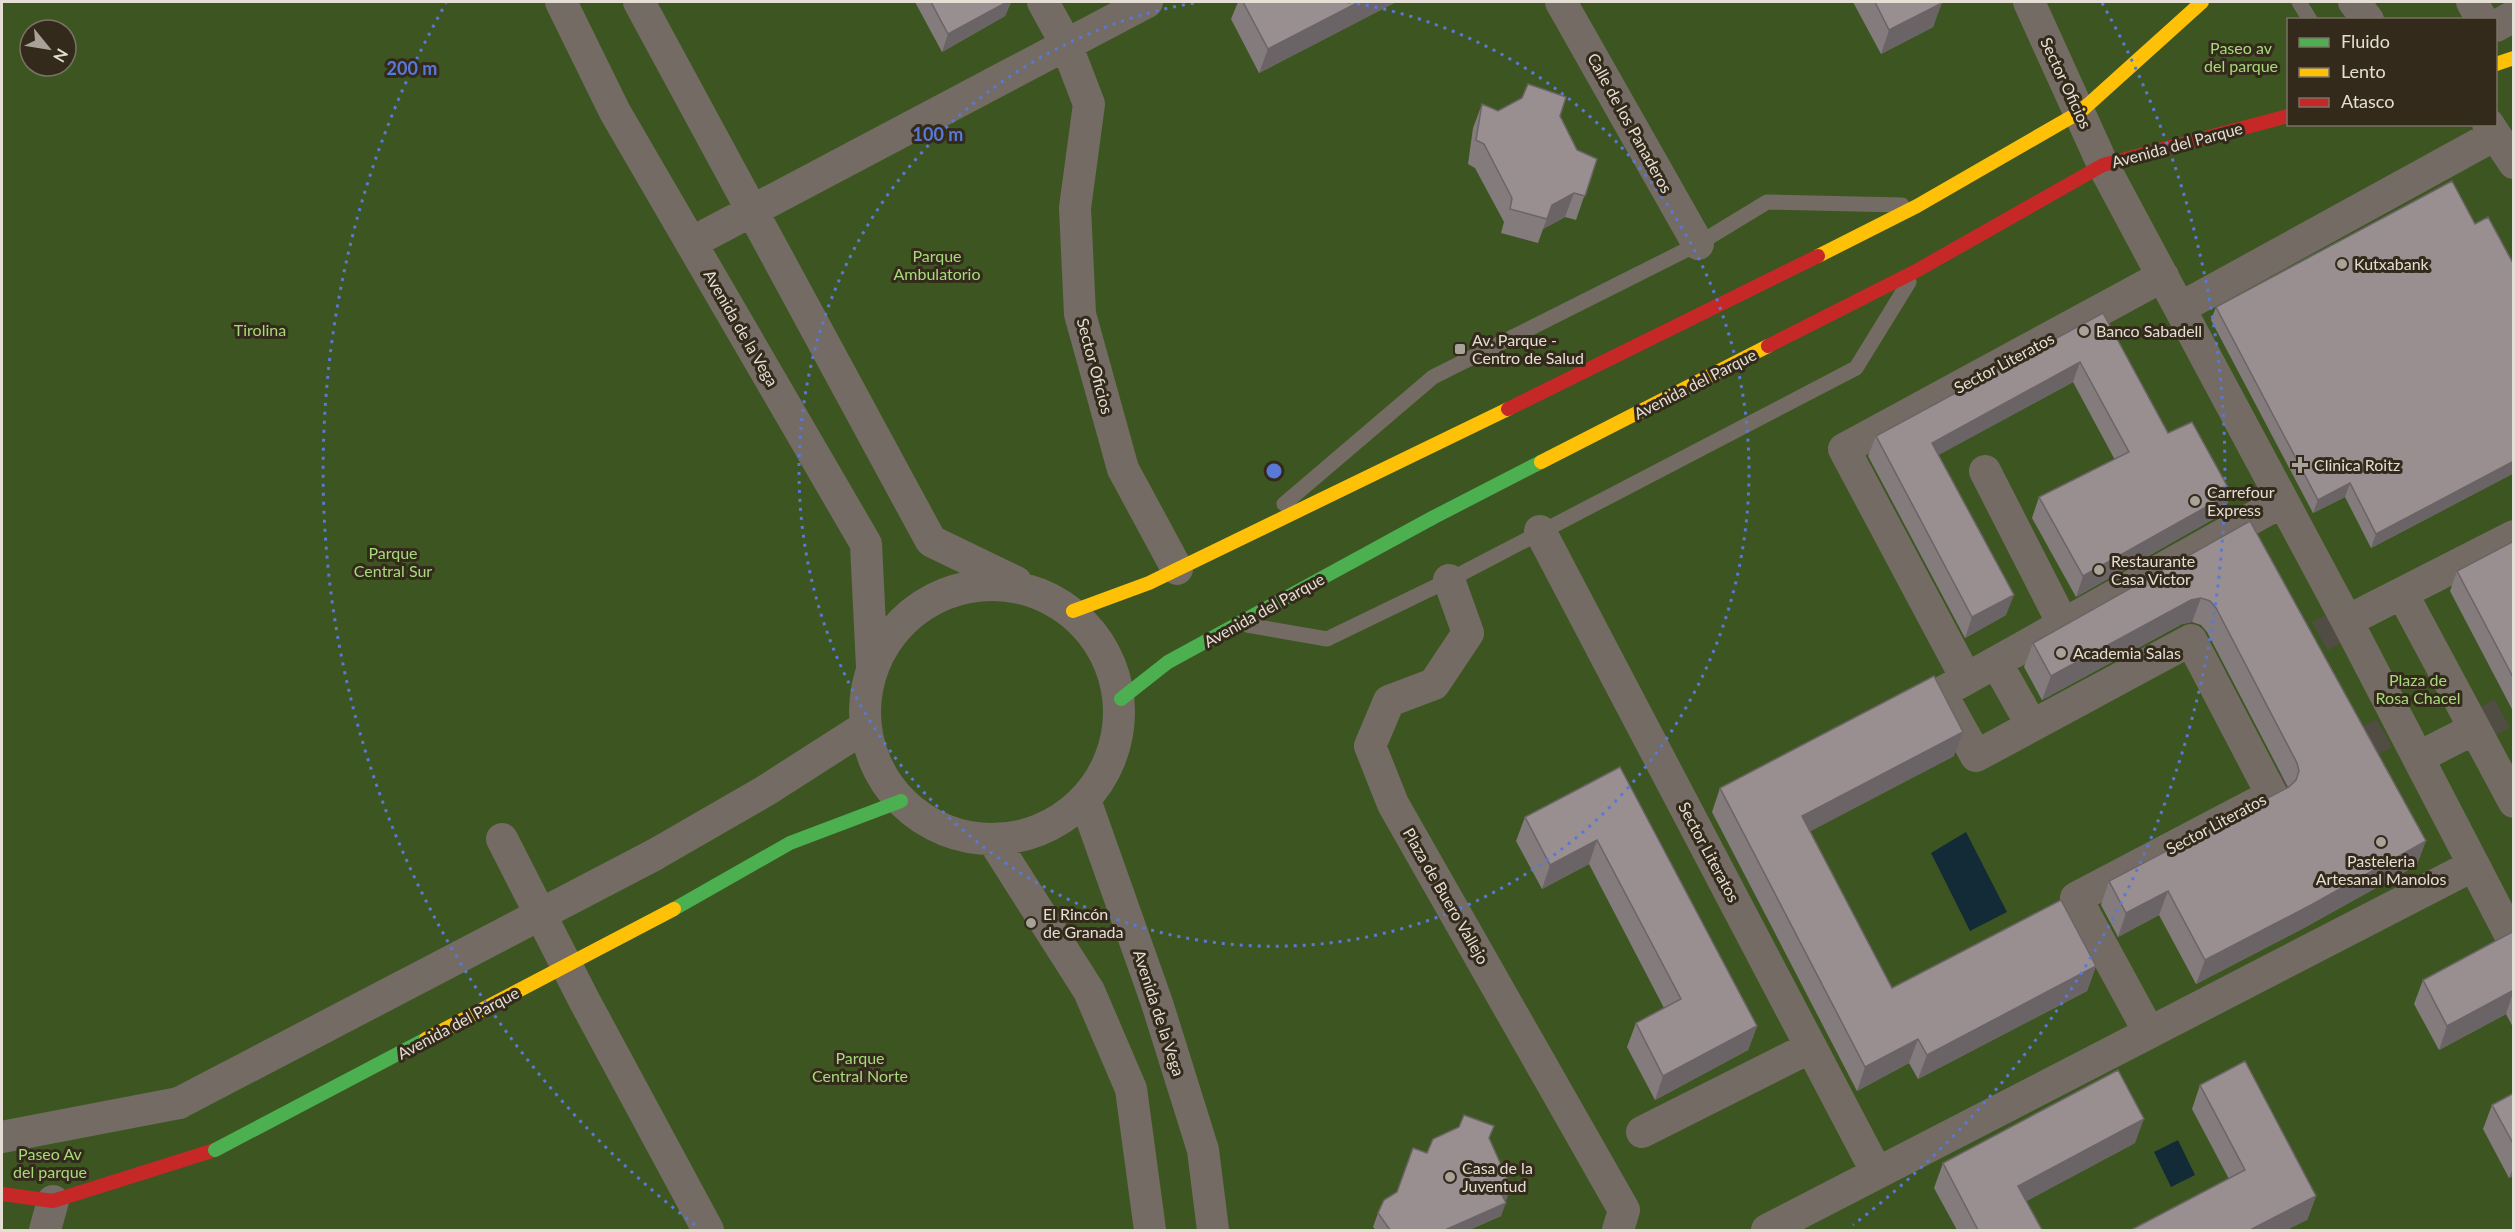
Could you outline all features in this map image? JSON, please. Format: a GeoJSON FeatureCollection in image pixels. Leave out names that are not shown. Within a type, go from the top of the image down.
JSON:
{"type":"FeatureCollection","features":[{"type":"Feature","properties":{"kind":"street","name":"Avenida de la Vega"},"geometry":{"type":"LineString","coordinates":[[561,2],[615,112],[866,544],[872,666]]}},
{"type":"Feature","properties":{"kind":"street"},"geometry":{"type":"LineString","coordinates":[[639,2],[931,541],[1022,585],[1073,611],[1106,650],[1121,699],[1118,735],[1106,770],[1085,800],[1043,829],[993,840],[969,838],[932,825],[901,801],[877,767],[865,727],[865,696],[872,666],[907,616],[961,586],[1022,585]]}},
{"type":"Feature","properties":{"kind":"street","name":"Sector Oficios"},"geometry":{"type":"LineString","coordinates":[[1043,2],[1066,44],[1089,104],[1075,208],[1080,314],[1123,469],[1177,569]]}},
{"type":"Feature","properties":{"kind":"street"},"geometry":{"type":"LineString","coordinates":[[691,243],[1147,2]]}},
{"type":"Feature","properties":{"kind":"street","name":"Calle de los Panaderos"},"geometry":{"type":"LineString","coordinates":[[1561,2],[1698,244]]}},
{"type":"Feature","properties":{"kind":"street","name":"Sector Oficios"},"geometry":{"type":"LineString","coordinates":[[2029,2],[2103,165]]}},
{"type":"Feature","properties":{"kind":"street"},"geometry":{"type":"LineString","coordinates":[[1073,611],[1177,569],[1721,305],[1917,206],[2080,112],[2202,2]]}},
{"type":"Feature","properties":{"kind":"street"},"geometry":{"type":"LineString","coordinates":[[2354,2],[2366,18]]}},
{"type":"Feature","properties":{"kind":"street"},"geometry":{"type":"LineString","coordinates":[[2472,2],[2481,18]]}},
{"type":"Feature","properties":{"kind":"street"},"geometry":{"type":"LineString","coordinates":[[2497,25],[2514,16]]}},
{"type":"Feature","properties":{"kind":"street"},"geometry":{"type":"LineString","coordinates":[[2497,64],[2514,58]]}},
{"type":"Feature","properties":{"kind":"street","name":"Avenida del Parque"},"geometry":{"type":"LineString","coordinates":[[1121,699],[1168,662],[1434,517],[1916,271],[2103,165],[2287,117]]}},
{"type":"Feature","properties":{"kind":"street"},"geometry":{"type":"LineString","coordinates":[[2180,308],[2491,130],[2514,163]]}},
{"type":"Feature","properties":{"kind":"street"},"geometry":{"type":"LineString","coordinates":[[2103,165],[2348,621],[2509,933],[2514,930]]}},
{"type":"Feature","properties":{"kind":"street","name":"Sector Literatos"},"geometry":{"type":"LineString","coordinates":[[1966,678],[1844,449],[2163,276]]}},
{"type":"Feature","properties":{"kind":"street"},"geometry":{"type":"LineString","coordinates":[[1985,471],[2063,624]]}},
{"type":"Feature","properties":{"kind":"street","name":"Sector Literatos"},"geometry":{"type":"LineString","coordinates":[[2149,1032],[2076,898],[2272,795],[2192,640],[1976,756],[1941,693],[2283,501]]}},
{"type":"Feature","properties":{"kind":"street","name":"Sector Literatos"},"geometry":{"type":"LineString","coordinates":[[1540,531],[1877,1173]]}},
{"type":"Feature","properties":{"kind":"street"},"geometry":{"type":"LineString","coordinates":[[2348,621],[2514,536]]}},
{"type":"Feature","properties":{"kind":"street","name":"Plaza de Buero Vallejo"},"geometry":{"type":"LineString","coordinates":[[1449,580],[1468,633],[1434,684],[1389,701],[1370,746],[1393,804],[1624,1210],[1618,1230]]}},
{"type":"Feature","properties":{"kind":"street"},"geometry":{"type":"LineString","coordinates":[[2402,593],[2514,802]]}},
{"type":"Feature","properties":{"kind":"street"},"geometry":{"type":"LineString","coordinates":[[1996,662],[2032,726]]}},
{"type":"Feature","properties":{"kind":"street"},"geometry":{"type":"LineString","coordinates":[[2,1137],[178,1103],[654,855],[765,790],[865,727]]}},
{"type":"Feature","properties":{"kind":"street"},"geometry":{"type":"LineString","coordinates":[[2418,757],[2474,729]]}},
{"type":"Feature","properties":{"kind":"street","name":"Avenida de la Vega"},"geometry":{"type":"LineString","coordinates":[[1085,800],[1157,1004],[1203,1150],[1214,1230]]}},
{"type":"Feature","properties":{"kind":"street","name":"Avenida del Parque"},"geometry":{"type":"LineString","coordinates":[[2,1194],[53,1201],[215,1150],[674,909],[790,843],[901,801]]}},
{"type":"Feature","properties":{"kind":"street"},"geometry":{"type":"LineString","coordinates":[[502,839],[584,1000],[708,1230]]}},
{"type":"Feature","properties":{"kind":"street"},"geometry":{"type":"LineString","coordinates":[[993,840],[1089,991],[1131,1089],[1150,1230]]}},
{"type":"Feature","properties":{"kind":"street"},"geometry":{"type":"LineString","coordinates":[[1785,1226],[1877,1173],[2474,865]]}},
{"type":"Feature","properties":{"kind":"street"},"geometry":{"type":"LineString","coordinates":[[1642,1132],[1811,1047]]}},
{"type":"Feature","properties":{"kind":"street"},"geometry":{"type":"LineString","coordinates":[[45,1230],[53,1201]]}},
{"type":"Feature","properties":{"kind":"lane"},"geometry":{"type":"LineString","coordinates":[[2299,2],[2309,18]]}},
{"type":"Feature","properties":{"kind":"lane"},"geometry":{"type":"LineString","coordinates":[[1250,533],[1432,377],[1698,244],[1767,202],[1917,206]]}},
{"type":"Feature","properties":{"kind":"lane"},"geometry":{"type":"LineString","coordinates":[[1241,624],[1328,639],[1449,580],[1856,368],[1916,271]]}},
{"type":"Feature","properties":{"kind":"green space"},"geometry":{"type":"Polygon","coordinates":[[[2,2],[2513,2],[2513,1230],[2,1230],[2,2]]]}},
{"type":"Feature","properties":{"kind":"water"},"geometry":{"type":"Polygon","coordinates":[[[1966,832],[2007,912],[1970,931],[1931,853],[1966,832]]]}},
{"type":"Feature","properties":{"kind":"water"},"geometry":{"type":"Polygon","coordinates":[[[2178,1140],[2195,1175],[2171,1187],[2154,1152],[2178,1140]]]}},
{"type":"Feature","properties":{"kind":"building"},"geometry":{"type":"Polygon","coordinates":[[[931,2],[1007,2],[948,34],[931,2]]]}},
{"type":"Feature","properties":{"kind":"building"},"geometry":{"type":"Polygon","coordinates":[[[1243,2],[1359,2],[1268,49],[1243,2]]]}},
{"type":"Feature","properties":{"kind":"building"},"geometry":{"type":"Polygon","coordinates":[[[1875,2],[1941,2],[1942,3],[1889,30],[1875,2]]]}},
{"type":"Feature","properties":{"kind":"building"},"geometry":{"type":"Polygon","coordinates":[[[1528,84],[1566,97],[1560,116],[1577,150],[1597,159],[1585,196],[1574,193],[1552,205],[1547,219],[1510,209],[1512,198],[1484,144],[1476,140],[1482,104],[1498,111],[1522,98],[1528,84]]]}},
{"type":"Feature","properties":{"kind":"building"},"geometry":{"type":"Polygon","coordinates":[[[2452,181],[2475,224],[2488,217],[2514,265],[2514,461],[2376,534],[2350,483],[2318,500],[2216,307],[2452,181]]]}},
{"type":"Feature","properties":{"kind":"building"},"geometry":{"type":"Polygon","coordinates":[[[2103,313],[2168,433],[2192,422],[2231,493],[2083,576],[2039,497],[2129,452],[2080,362],[1932,443],[2014,595],[1972,617],[1876,436],[2103,313]]]}},
{"type":"Feature","properties":{"kind":"building"},"geometry":{"type":"Polygon","coordinates":[[[2250,521],[2426,841],[2311,905],[2205,960],[2168,891],[2126,913],[2109,881],[2289,787],[2296,780],[2299,771],[2297,763],[2216,608],[2210,601],[2201,598],[2191,600],[2051,676],[2033,643],[2250,521]]]}},
{"type":"Feature","properties":{"kind":"building"},"geometry":{"type":"Polygon","coordinates":[[[2514,541],[2514,679],[2457,571],[2514,541]]]}},
{"type":"Feature","properties":{"kind":"building"},"geometry":{"type":"Polygon","coordinates":[[[1934,676],[1963,732],[1802,816],[1892,988],[2061,900],[2096,966],[1927,1055],[1918,1039],[1865,1067],[1720,788],[1934,676]]]}},
{"type":"Feature","properties":{"kind":"building"},"geometry":{"type":"Polygon","coordinates":[[[1620,767],[1757,1026],[1663,1076],[1636,1023],[1681,999],[1597,840],[1550,865],[1525,817],[1620,767]]]}},
{"type":"Feature","properties":{"kind":"building"},"geometry":{"type":"Polygon","coordinates":[[[2514,931],[2514,990],[2447,1026],[2423,980],[2514,931]]]}},
{"type":"Feature","properties":{"kind":"building"},"geometry":{"type":"Polygon","coordinates":[[[2245,1061],[2316,1196],[2250,1230],[2131,1230],[2245,1170],[2200,1085],[2245,1061]]]}},
{"type":"Feature","properties":{"kind":"building"},"geometry":{"type":"Polygon","coordinates":[[[2118,1070],[2144,1119],[2018,1186],[2042,1230],[1978,1230],[1943,1163],[2118,1070]]]}},
{"type":"Feature","properties":{"kind":"building"},"geometry":{"type":"Polygon","coordinates":[[[2514,1093],[2514,1145],[2492,1105],[2514,1093]]]}},
{"type":"Feature","properties":{"kind":"building","name":"Casa de la Juventud"},"geometry":{"type":"Polygon","coordinates":[[[1464,1115],[1494,1126],[1489,1138],[1511,1187],[1500,1191],[1506,1203],[1445,1230],[1390,1230],[1378,1213],[1384,1200],[1397,1192],[1413,1148],[1427,1153],[1433,1139],[1459,1127],[1464,1115]]]}},
{"type":"Feature","properties":{"kind":"tunnel"},"geometry":{"type":"LineString","coordinates":[[2278,660],[2347,621]]}},
{"type":"Feature","properties":{"kind":"tunnel"},"geometry":{"type":"LineString","coordinates":[[2474,729],[2514,707]]}},
{"type":"Feature","properties":{"kind":"tunnel"},"geometry":{"type":"LineString","coordinates":[[2272,795],[2401,724]]}},
{"type":"Feature","properties":{"kind":"traffic: fast"},"geometry":{"type":"LineString","coordinates":[[1121,699],[1168,662],[1434,517],[1541,462]]}},
{"type":"Feature","properties":{"kind":"traffic: fast"},"geometry":{"type":"LineString","coordinates":[[674,909],[790,843],[901,801]]}},
{"type":"Feature","properties":{"kind":"traffic: fast"},"geometry":{"type":"LineString","coordinates":[[215,1150],[426,1039]]}},
{"type":"Feature","properties":{"kind":"traffic: slow"},"geometry":{"type":"LineString","coordinates":[[1818,256],[1917,206],[2080,112],[2202,2]]}},
{"type":"Feature","properties":{"kind":"traffic: slow"},"geometry":{"type":"LineString","coordinates":[[2497,64],[2514,58]]}},
{"type":"Feature","properties":{"kind":"traffic: slow"},"geometry":{"type":"LineString","coordinates":[[1541,462],[1768,346]]}},
{"type":"Feature","properties":{"kind":"traffic: slow"},"geometry":{"type":"LineString","coordinates":[[1073,611],[1149,583],[1508,409]]}},
{"type":"Feature","properties":{"kind":"traffic: slow"},"geometry":{"type":"LineString","coordinates":[[426,1039],[674,909]]}},
{"type":"Feature","properties":{"kind":"traffic: jam"},"geometry":{"type":"LineString","coordinates":[[1768,346],[1916,271],[2103,165],[2287,116]]}},
{"type":"Feature","properties":{"kind":"traffic: jam"},"geometry":{"type":"LineString","coordinates":[[1508,409],[1818,256]]}},
{"type":"Feature","properties":{"kind":"traffic: jam"},"geometry":{"type":"LineString","coordinates":[[2,1194],[53,1201],[215,1150]]}},
{"type":"Feature","properties":{"kind":"place","name":"Kutxabank"},"geometry":{"type":"Point","coordinates":[2342,264]}},
{"type":"Feature","properties":{"kind":"place","name":"Banco Sabadell"},"geometry":{"type":"Point","coordinates":[2084,331]}},
{"type":"Feature","properties":{"kind":"place","name":"Av. Parque - Centro de Salud"},"geometry":{"type":"Point","coordinates":[1460,349]}},
{"type":"Feature","properties":{"kind":"place","name":"Clinica Roitz"},"geometry":{"type":"Point","coordinates":[2300,465]}},
{"type":"Feature","properties":{"kind":"place","name":"Carrefour Express"},"geometry":{"type":"Point","coordinates":[2195,501]}},
{"type":"Feature","properties":{"kind":"place","name":"Restaurante Casa Victor"},"geometry":{"type":"Point","coordinates":[2099,570]}},
{"type":"Feature","properties":{"kind":"place","name":"Academia Salas"},"geometry":{"type":"Point","coordinates":[2061,653]}},
{"type":"Feature","properties":{"kind":"place","name":"Pasteleria Artesanal Manolos"},"geometry":{"type":"Point","coordinates":[2381,842]}},
{"type":"Feature","properties":{"kind":"place","name":"El Rincón de Granada"},"geometry":{"type":"Point","coordinates":[1031,923]}},
{"type":"Feature","properties":{"kind":"place","name":"Casa de la Juventud"},"geometry":{"type":"Point","coordinates":[1450,1177]}},
{"type":"Feature","properties":{"kind":"park label","name":"Paseo av del parque"},"geometry":{"type":"Point","coordinates":[2241,57]}},
{"type":"Feature","properties":{"kind":"park label","name":"Parque Ambulatorio"},"geometry":{"type":"Point","coordinates":[937,265]}},
{"type":"Feature","properties":{"kind":"park label","name":"Tirolina"},"geometry":{"type":"Point","coordinates":[260,330]}},
{"type":"Feature","properties":{"kind":"park label","name":"Parque Central Sur"},"geometry":{"type":"Point","coordinates":[393,562]}},
{"type":"Feature","properties":{"kind":"park label","name":"Plaza de Rosa Chacel"},"geometry":{"type":"Point","coordinates":[2418,689]}},
{"type":"Feature","properties":{"kind":"park label","name":"Parque Central Norte"},"geometry":{"type":"Point","coordinates":[860,1067]}},
{"type":"Feature","properties":{"kind":"park label","name":"Paseo Av del parque"},"geometry":{"type":"Point","coordinates":[50,1163]}}]}
